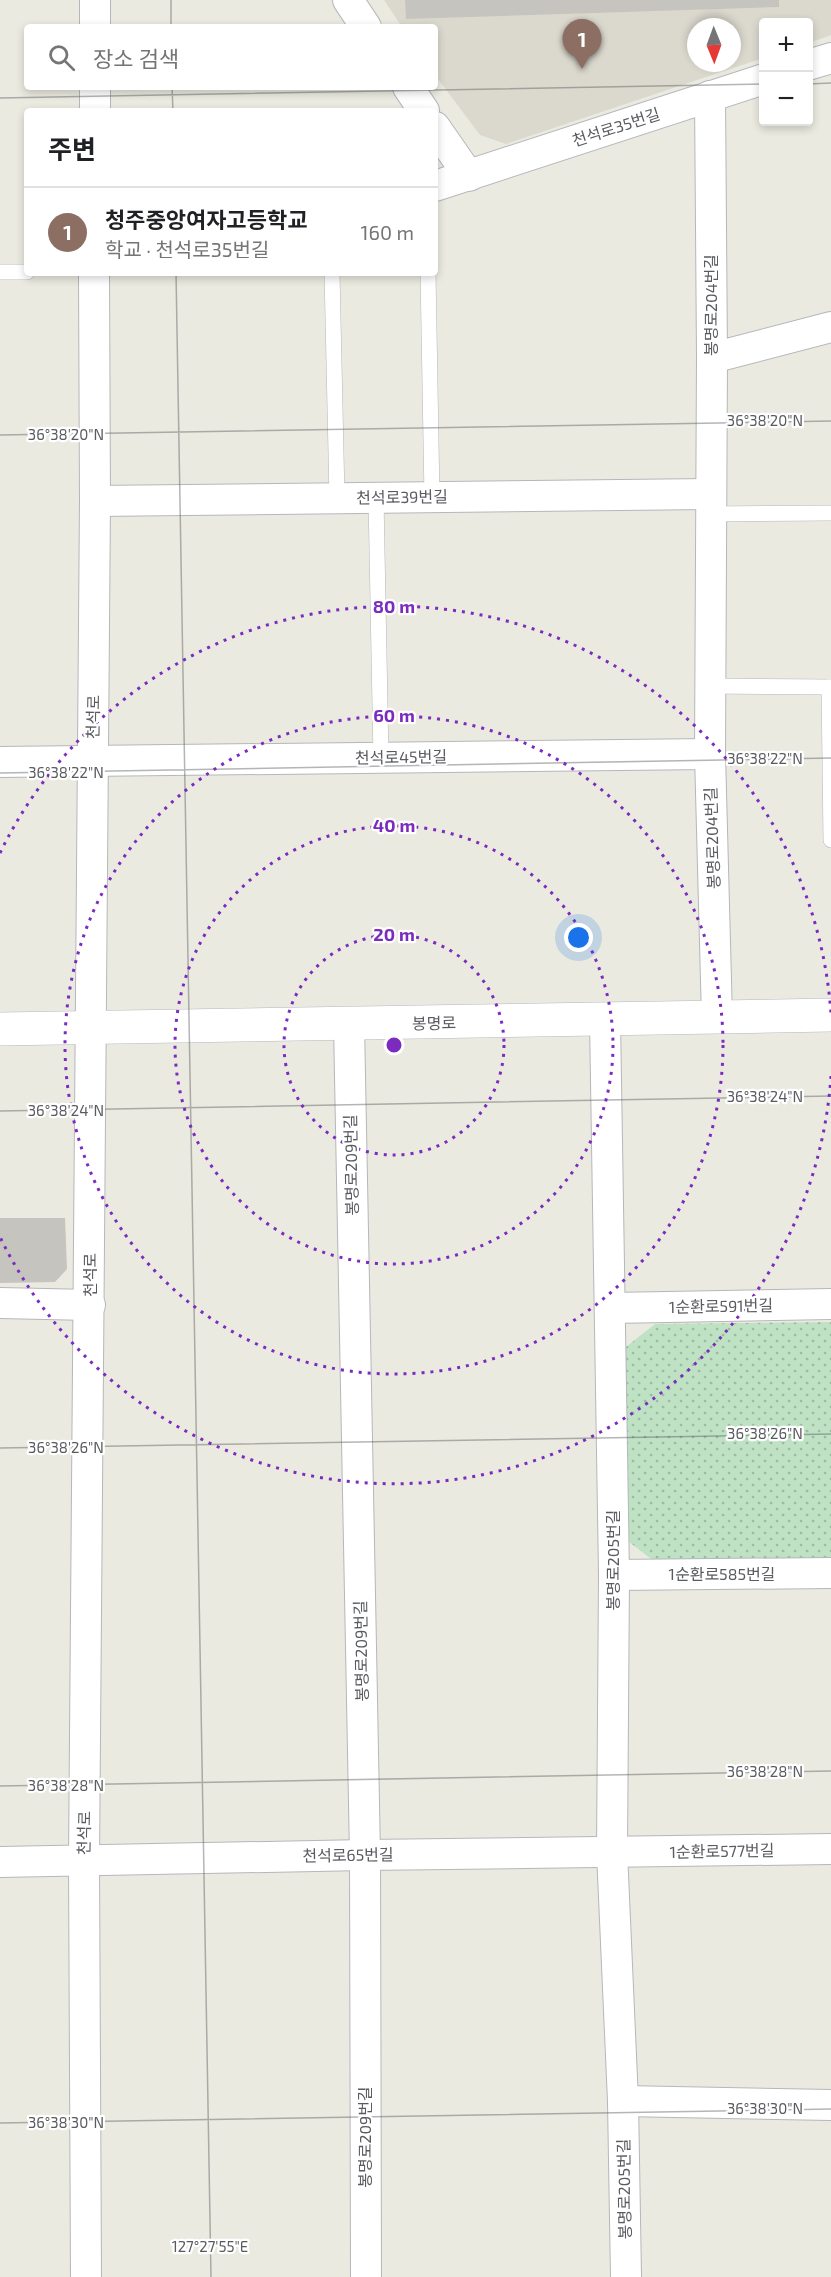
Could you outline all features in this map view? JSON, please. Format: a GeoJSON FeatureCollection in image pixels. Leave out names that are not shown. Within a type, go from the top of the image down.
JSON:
{"type":"FeatureCollection","features":[{"type":"Feature","properties":{"kind":"street"},"geometry":{"type":"LineString","coordinates":[[95,24],[96,0]]}},
{"type":"Feature","properties":{"kind":"street"},"geometry":{"type":"LineString","coordinates":[[348,0],[364,24]]}},
{"type":"Feature","properties":{"kind":"street"},"geometry":{"type":"LineString","coordinates":[[813,63],[831,58]]}},
{"type":"Feature","properties":{"kind":"street","name":"천석로35번길"},"geometry":{"type":"LineString","coordinates":[[438,185],[759,81]]}},
{"type":"Feature","properties":{"kind":"street"},"geometry":{"type":"LineString","coordinates":[[95,90],[95,108]]}},
{"type":"Feature","properties":{"kind":"street"},"geometry":{"type":"LineString","coordinates":[[410,90],[422,108]]}},
{"type":"Feature","properties":{"kind":"street","name":"봉명로204번길"},"geometry":{"type":"LineString","coordinates":[[710,96],[712,358],[710,754],[717,1018]]}},
{"type":"Feature","properties":{"kind":"street"},"geometry":{"type":"LineString","coordinates":[[438,131],[468,176]]}},
{"type":"Feature","properties":{"kind":"street","name":"천석로"},"geometry":{"type":"LineString","coordinates":[[86,2277],[84,1861],[92,1026],[94,276]]}},
{"type":"Feature","properties":{"kind":"street"},"geometry":{"type":"LineString","coordinates":[[712,358],[831,327]]}},
{"type":"Feature","properties":{"kind":"street","name":"천석로39번길"},"geometry":{"type":"LineString","coordinates":[[95,501],[432,497],[710,504]]}},
{"type":"Feature","properties":{"kind":"street","name":"천석로45번길"},"geometry":{"type":"LineString","coordinates":[[0,762],[710,754]]}},
{"type":"Feature","properties":{"kind":"street","name":"봉명로"},"geometry":{"type":"LineString","coordinates":[[0,1029],[831,1015]]}},
{"type":"Feature","properties":{"kind":"street","name":"봉명로205번길"},"geometry":{"type":"LineString","coordinates":[[605,1019],[614,1575],[612,1852],[623,2101],[626,2277]]}},
{"type":"Feature","properties":{"kind":"street","name":"봉명로209번길"},"geometry":{"type":"LineString","coordinates":[[349,1024],[365,1855],[366,2277]]}},
{"type":"Feature","properties":{"kind":"street"},"geometry":{"type":"LineString","coordinates":[[0,1304],[90,1305]]}},
{"type":"Feature","properties":{"kind":"street","name":"1순환로591번길"},"geometry":{"type":"LineString","coordinates":[[611,1308],[831,1304]]}},
{"type":"Feature","properties":{"kind":"street","name":"1순환로585번길"},"geometry":{"type":"LineString","coordinates":[[614,1575],[831,1574]]}},
{"type":"Feature","properties":{"kind":"street","name":"1순환로577번길"},"geometry":{"type":"LineString","coordinates":[[612,1852],[831,1849]]}},
{"type":"Feature","properties":{"kind":"street","name":"천석로65번길"},"geometry":{"type":"LineString","coordinates":[[0,1862],[612,1852]]}},
{"type":"Feature","properties":{"kind":"street"},"geometry":{"type":"LineString","coordinates":[[623,2101],[831,2105]]}},
{"type":"Feature","properties":{"kind":"lane"},"geometry":{"type":"LineString","coordinates":[[0,272],[24,272]]}},
{"type":"Feature","properties":{"kind":"lane"},"geometry":{"type":"LineString","coordinates":[[332,276],[337,498]]}},
{"type":"Feature","properties":{"kind":"lane"},"geometry":{"type":"LineString","coordinates":[[428,276],[432,497]]}},
{"type":"Feature","properties":{"kind":"lane"},"geometry":{"type":"LineString","coordinates":[[376,498],[381,758]]}},
{"type":"Feature","properties":{"kind":"lane"},"geometry":{"type":"LineString","coordinates":[[710,504],[831,513]]}},
{"type":"Feature","properties":{"kind":"lane"},"geometry":{"type":"LineString","coordinates":[[710,686],[830,687],[831,840]]}},
{"type":"Feature","properties":{"kind":"shaded area"},"geometry":{"type":"Polygon","coordinates":[[[384,0],[831,0],[831,35],[813,42],[813,18],[759,18],[759,59],[741,65],[741,18],[687,18],[687,72],[721,72],[506,144],[480,135],[438,79],[438,24],[400,24],[384,0]]]}},
{"type":"Feature","properties":{"kind":"green space"},"geometry":{"type":"Polygon","coordinates":[[[831,1322],[831,1559],[655,1562],[628,1541],[621,1351],[655,1324],[831,1322]]]}},
{"type":"Feature","properties":{"kind":"building"},"geometry":{"type":"Polygon","coordinates":[[[405,0],[779,0],[779,7],[406,19],[405,0]]]}},
{"type":"Feature","properties":{"kind":"building"},"geometry":{"type":"Polygon","coordinates":[[[0,1218],[65,1218],[67,1269],[55,1282],[0,1283],[0,1218]]]}},
{"type":"Feature","properties":{"kind":"place","name":"청주중앙여자고등학교"},"geometry":{"type":"Point","coordinates":[582,69]}}]}
